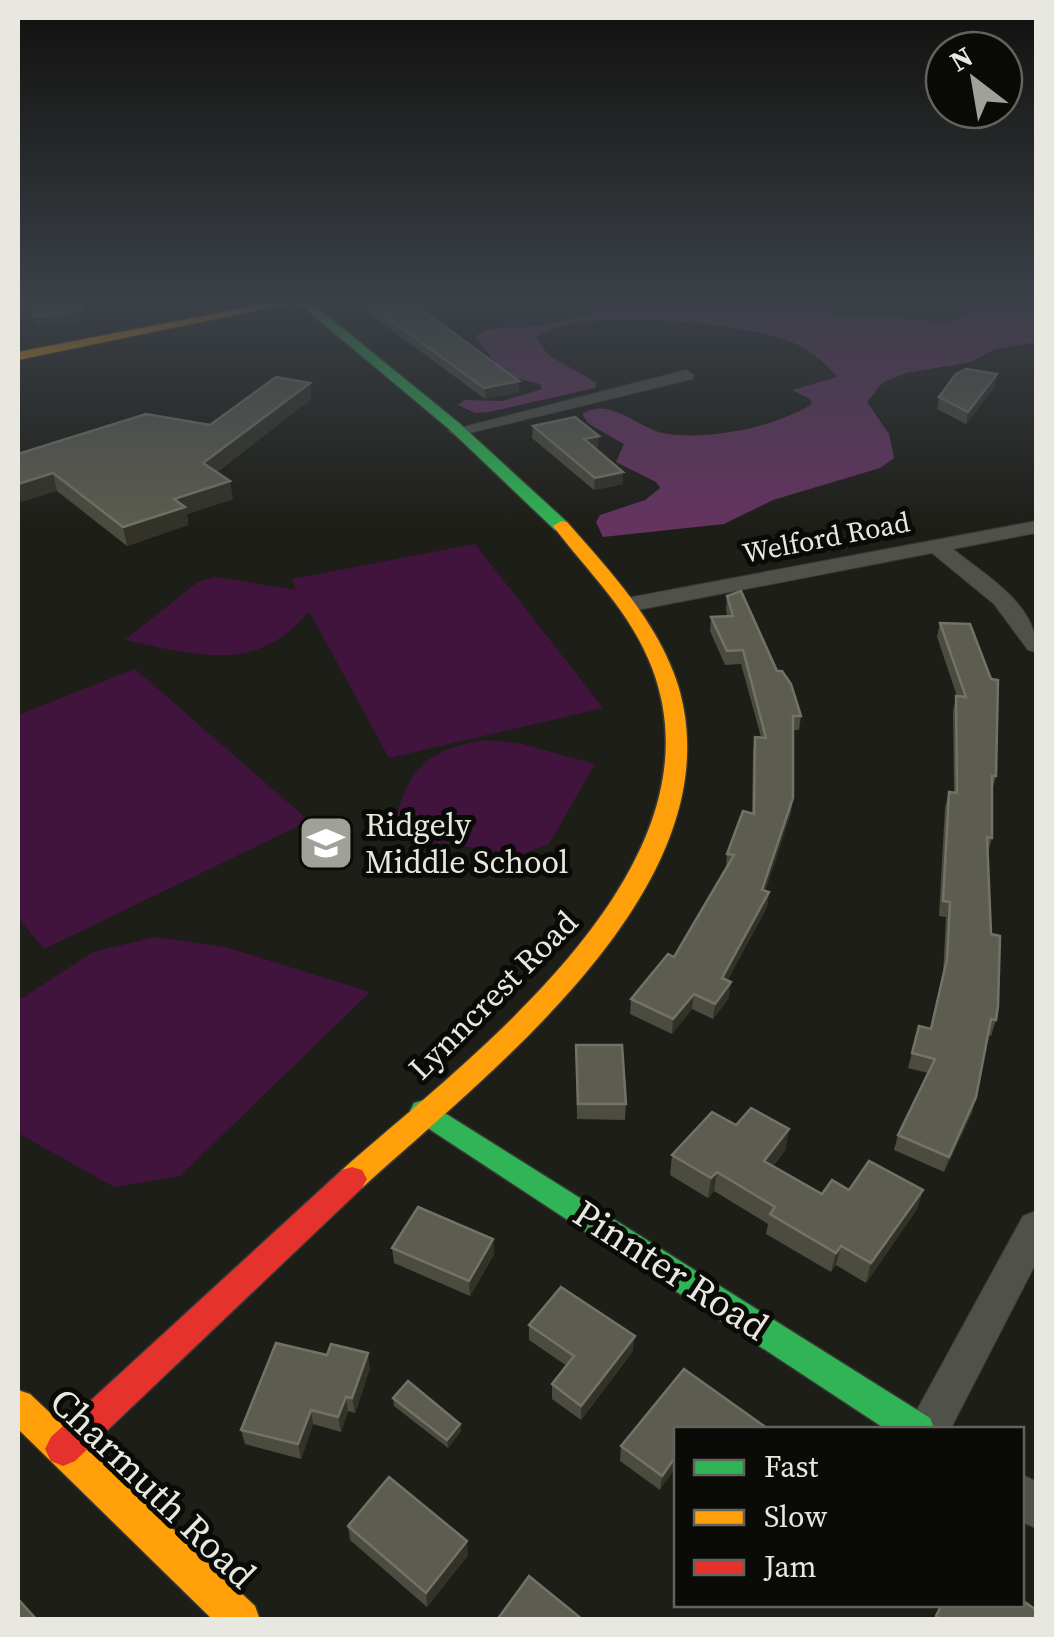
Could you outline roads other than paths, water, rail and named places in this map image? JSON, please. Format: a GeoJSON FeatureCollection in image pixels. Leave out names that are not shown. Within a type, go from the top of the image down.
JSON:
{"type":"FeatureCollection","features":[{"type":"Feature","properties":{"kind":"street","name":"Lynncrest Road"},"geometry":{"type":"LineString","coordinates":[[63,1448],[557,986],[642,877],[666,818],[677,728],[668,685],[627,605],[522,488],[392,376]]}},
{"type":"Feature","properties":{"kind":"street"},"geometry":{"type":"LineString","coordinates":[[457,431],[680,376]]}},
{"type":"Feature","properties":{"kind":"street","name":"Welford Road"},"geometry":{"type":"LineString","coordinates":[[627,605],[1036,527]]}},
{"type":"Feature","properties":{"kind":"street"},"geometry":{"type":"LineString","coordinates":[[937,547],[1002,600],[1036,645]]}},
{"type":"Feature","properties":{"kind":"street","name":"Pinnter Road"},"geometry":{"type":"LineString","coordinates":[[424,1111],[913,1427]]}},
{"type":"Feature","properties":{"kind":"street"},"geometry":{"type":"LineString","coordinates":[[929,1427],[1036,1227]]}},
{"type":"Feature","properties":{"kind":"street","name":"Charmuth Road"},"geometry":{"type":"LineString","coordinates":[[18,1406],[241,1620]]}},
{"type":"Feature","properties":{"kind":"place","name":"Ridgely Middle School"},"geometry":{"type":"Point","coordinates":[326,843]}}]}
